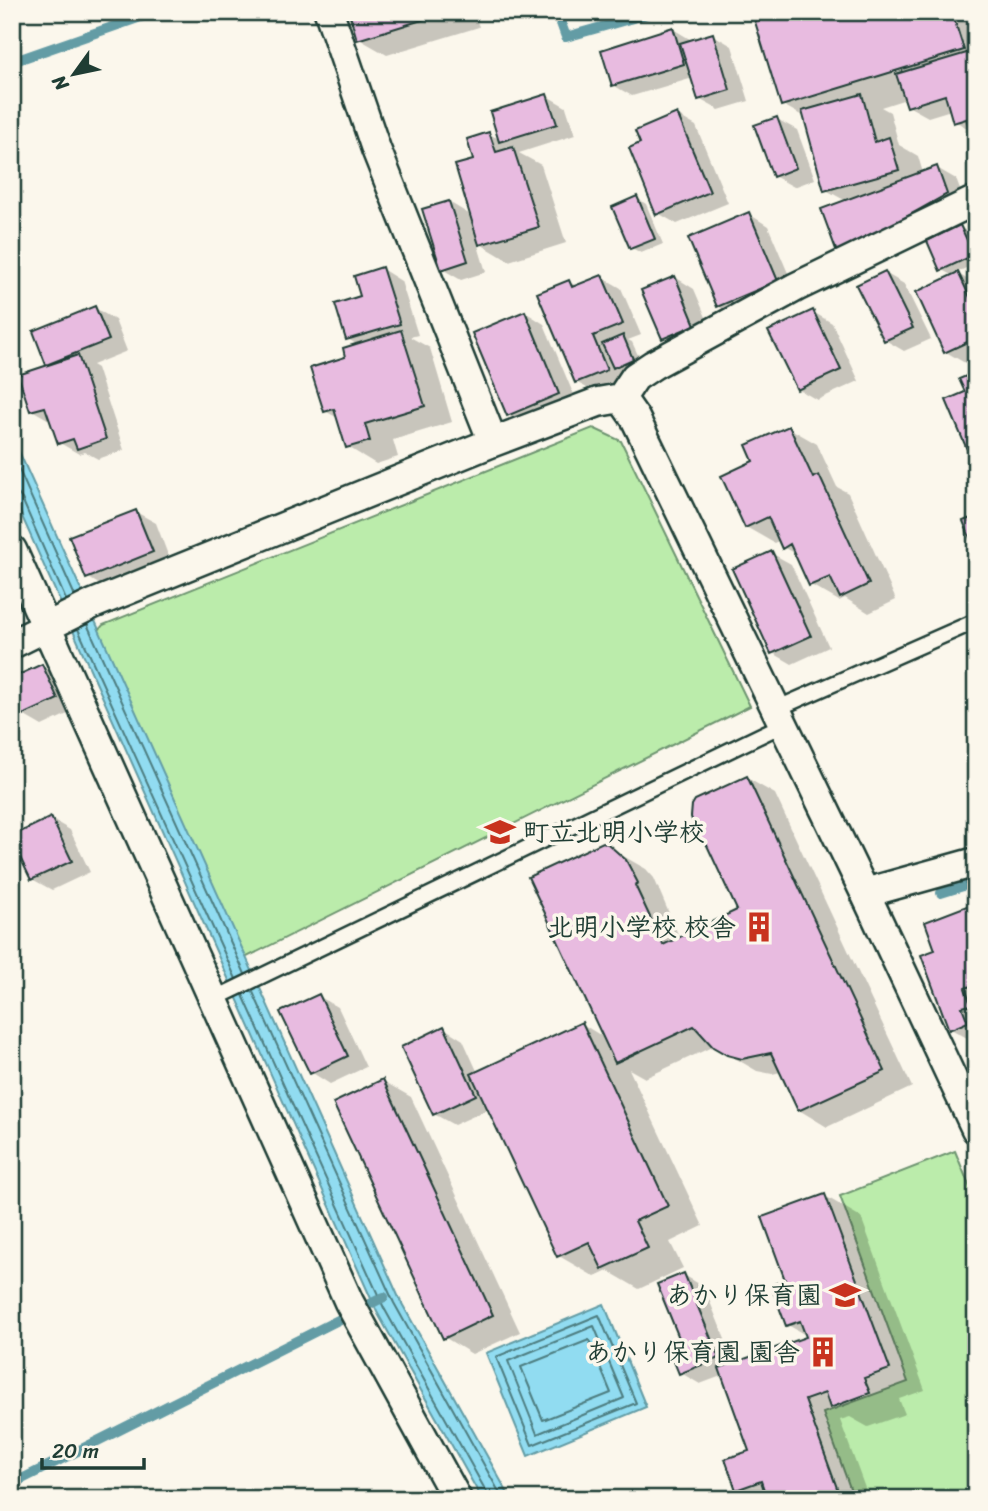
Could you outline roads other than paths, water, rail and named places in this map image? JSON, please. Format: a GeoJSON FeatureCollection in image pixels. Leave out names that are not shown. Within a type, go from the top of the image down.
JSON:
{"type":"FeatureCollection","features":[{"type":"Feature","properties":{"kind":"street"},"geometry":{"type":"LineString","coordinates":[[329,12],[376,149],[493,442]]}},
{"type":"Feature","properties":{"kind":"street"},"geometry":{"type":"LineString","coordinates":[[12,644],[93,604],[493,442],[598,402],[621,398],[635,377],[653,365],[796,287],[976,200]]}},
{"type":"Feature","properties":{"kind":"street"},"geometry":{"type":"LineString","coordinates":[[621,398],[635,418],[976,1129]]}},
{"type":"Feature","properties":{"kind":"street"},"geometry":{"type":"LineString","coordinates":[[12,550],[53,624],[355,1312],[457,1499]]}},
{"type":"Feature","properties":{"kind":"street"},"geometry":{"type":"LineString","coordinates":[[865,893],[976,862]]}},
{"type":"Feature","properties":{"kind":"lane"},"geometry":{"type":"LineString","coordinates":[[219,997],[976,621]]}},
{"type":"Feature","properties":{"kind":"water"},"geometry":{"type":"Polygon","coordinates":[[[12,436],[400,1300],[511,1499],[482,1499],[377,1312],[12,494],[12,436]]]}},
{"type":"Feature","properties":{"kind":"water"},"geometry":{"type":"Polygon","coordinates":[[[604,1304],[646,1407],[528,1456],[486,1353],[604,1304]]]}},
{"type":"Feature","properties":{"kind":"waterway"},"geometry":{"type":"LineString","coordinates":[[12,62],[155,12]]}},
{"type":"Feature","properties":{"kind":"waterway"},"geometry":{"type":"LineString","coordinates":[[557,12],[566,37],[654,12]]}},
{"type":"Feature","properties":{"kind":"waterway"},"geometry":{"type":"LineString","coordinates":[[941,893],[976,882]]}},
{"type":"Feature","properties":{"kind":"waterway"},"geometry":{"type":"LineString","coordinates":[[12,1484],[384,1297]]}},
{"type":"Feature","properties":{"kind":"waterway"},"geometry":{"type":"LineString","coordinates":[[12,1466],[19,1480]]}},
{"type":"Feature","properties":{"kind":"place","name":"町立北明小学校"},"geometry":{"type":"Point","coordinates":[500,832]}},
{"type":"Feature","properties":{"kind":"place","name":"北明小学校 校舎"},"geometry":{"type":"Point","coordinates":[759,927]}},
{"type":"Feature","properties":{"kind":"place","name":"あかり保育園"},"geometry":{"type":"Point","coordinates":[845,1295]}},
{"type":"Feature","properties":{"kind":"place","name":"あかり保育園 園舎"},"geometry":{"type":"Point","coordinates":[823,1352]}}]}
